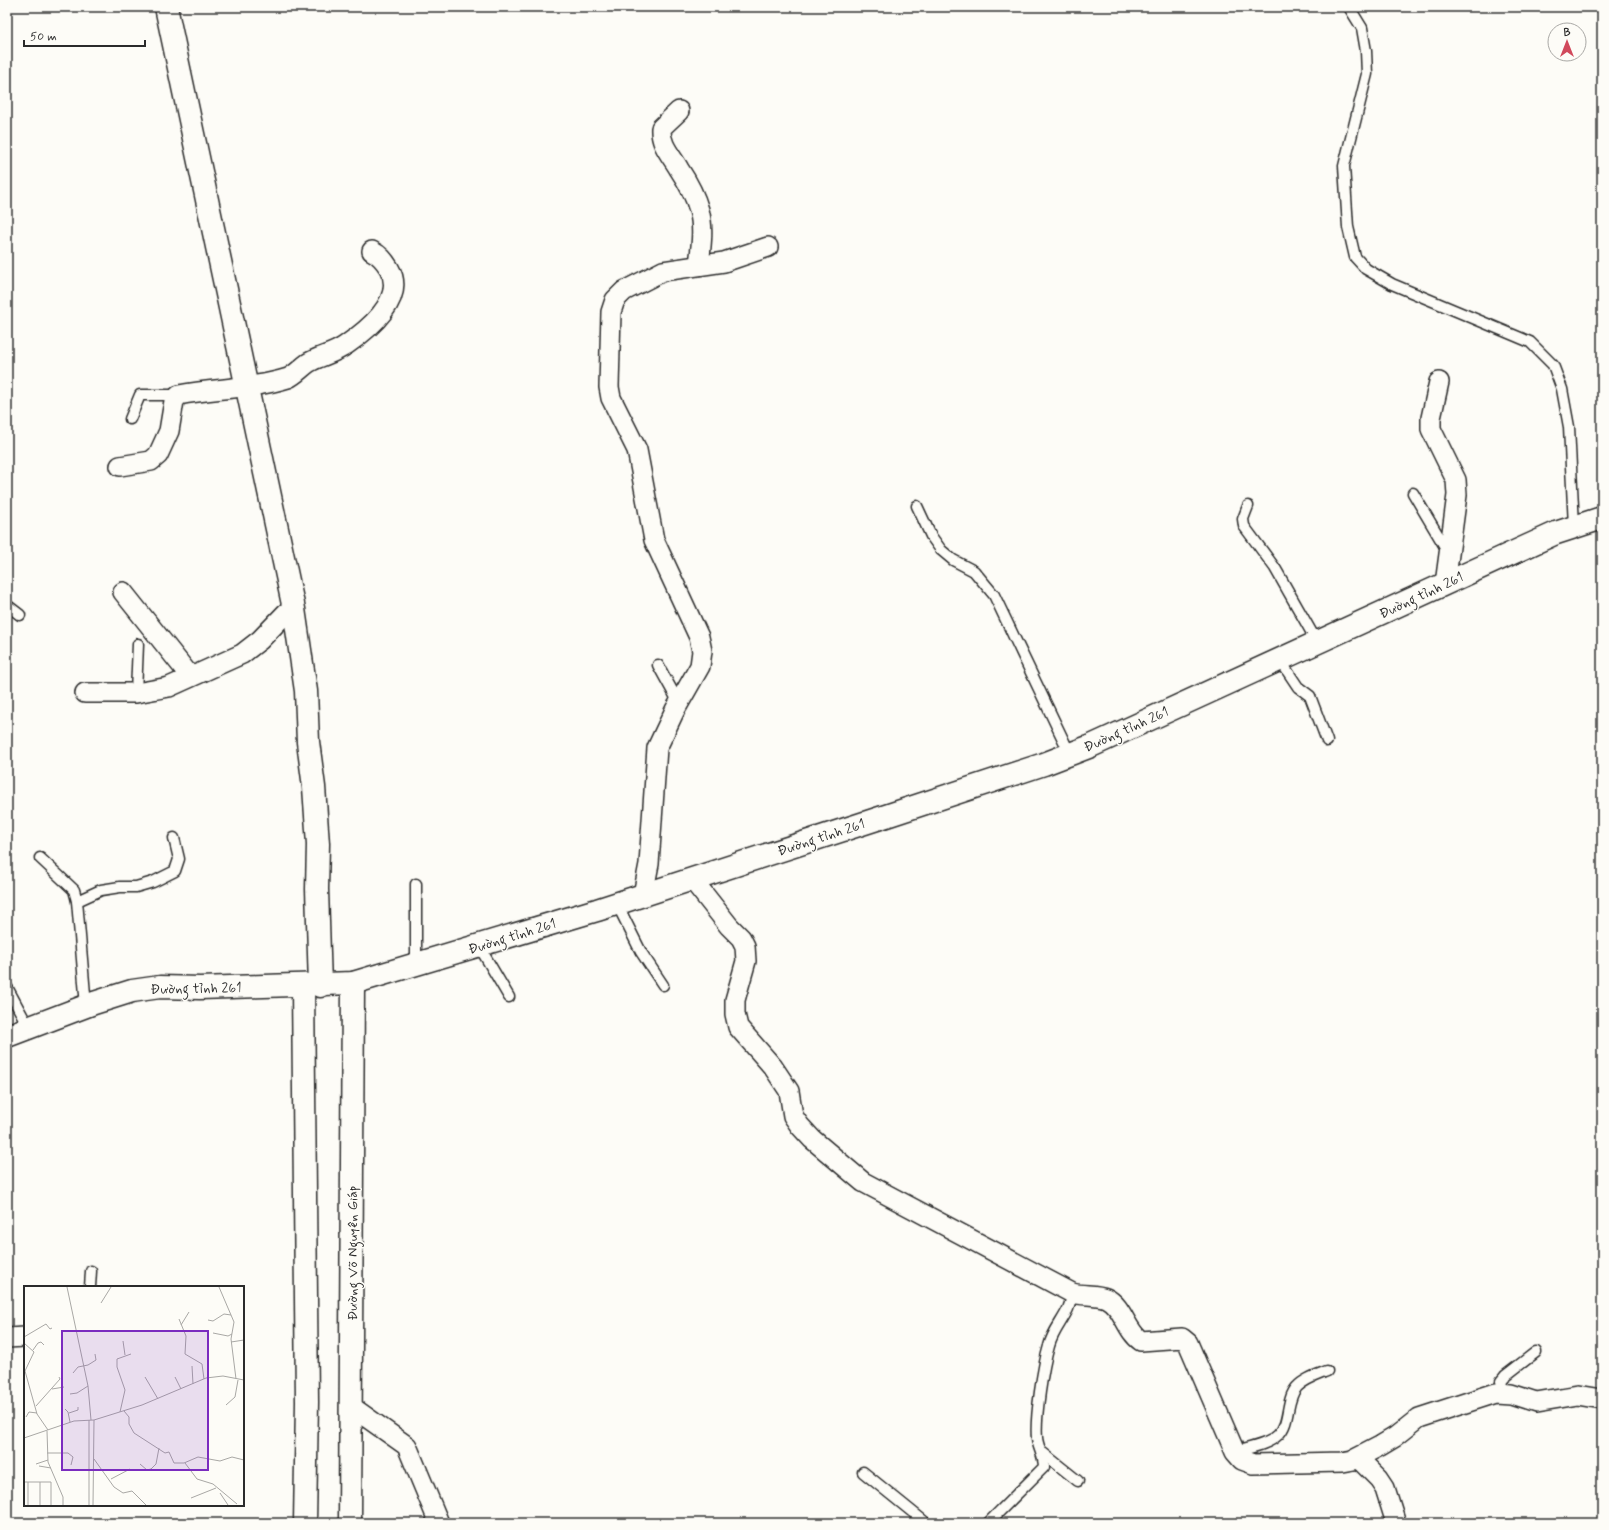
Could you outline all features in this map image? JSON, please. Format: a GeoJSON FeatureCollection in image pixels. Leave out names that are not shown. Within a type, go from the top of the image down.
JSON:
{"type":"FeatureCollection","features":[{"type":"Feature","properties":{"kind":"main road"},"geometry":{"type":"LineString","coordinates":[[166,7],[294,610],[306,691],[308,742],[315,794],[318,844],[312,986],[306,1523]]}},
{"type":"Feature","properties":{"kind":"main road","name":"Đường tỉnh 261"},"geometry":{"type":"LineString","coordinates":[[7,1036],[86,1006],[132,991],[160,987],[312,986],[353,983],[617,904],[1070,754],[1574,526],[1602,518]]}},
{"type":"Feature","properties":{"kind":"main road","name":"Đường Võ Nguyên Giáp"},"geometry":{"type":"LineString","coordinates":[[350,1523],[352,1407],[353,983]]}},
{"type":"Feature","properties":{"kind":"street"},"geometry":{"type":"LineString","coordinates":[[679,111],[662,128],[661,134],[663,143],[682,173],[699,210],[702,223],[699,265]]}},
{"type":"Feature","properties":{"kind":"street"},"geometry":{"type":"LineString","coordinates":[[643,895],[649,864],[657,748],[679,703],[700,666],[702,651],[699,637],[654,540],[637,450],[611,398],[609,387],[611,312],[615,300],[624,291],[663,271],[724,262],[768,247]]}},
{"type":"Feature","properties":{"kind":"street"},"geometry":{"type":"LineString","coordinates":[[120,466],[150,461],[158,455],[169,431],[174,401],[180,395],[246,387],[290,377],[309,363],[328,356],[346,345],[379,318],[391,298],[394,283],[392,273],[385,261],[372,250]]}},
{"type":"Feature","properties":{"kind":"street"},"geometry":{"type":"LineString","coordinates":[[1439,382],[1431,418],[1431,429],[1456,480],[1457,495],[1445,584]]}},
{"type":"Feature","properties":{"kind":"street"},"geometry":{"type":"LineString","coordinates":[[123,592],[190,676]]}},
{"type":"Feature","properties":{"kind":"street"},"geometry":{"type":"LineString","coordinates":[[85,692],[136,693],[169,687],[190,676],[242,654],[260,640],[286,613],[294,610]]}},
{"type":"Feature","properties":{"kind":"street"},"geometry":{"type":"LineString","coordinates":[[692,879],[729,926],[741,938],[745,946],[746,961],[736,1000],[735,1014],[738,1027],[774,1067],[789,1091],[793,1116],[812,1139],[863,1182],[1072,1293],[1107,1298],[1116,1306],[1134,1336],[1141,1341],[1150,1342],[1175,1337],[1182,1338],[1188,1343],[1235,1452],[1242,1460],[1253,1464],[1342,1462],[1358,1458],[1395,1437],[1418,1418],[1496,1393],[1504,1392],[1536,1402],[1578,1395],[1602,1399]]}},
{"type":"Feature","properties":{"kind":"street"},"geometry":{"type":"LineString","coordinates":[[7,1338],[24,1337]]}},
{"type":"Feature","properties":{"kind":"street"},"geometry":{"type":"LineString","coordinates":[[352,1407],[407,1446],[439,1523]]}},
{"type":"Feature","properties":{"kind":"street"},"geometry":{"type":"LineString","coordinates":[[1358,1458],[1379,1479],[1385,1488],[1396,1523]]}},
{"type":"Feature","properties":{"kind":"lane"},"geometry":{"type":"LineString","coordinates":[[1350,7],[1362,28],[1366,51],[1367,74],[1344,166],[1348,227],[1355,257],[1366,269],[1392,284],[1530,342],[1553,365],[1562,389],[1568,428],[1574,526]]}},
{"type":"Feature","properties":{"kind":"lane"},"geometry":{"type":"LineString","coordinates":[[130,419],[140,395],[180,395]]}},
{"type":"Feature","properties":{"kind":"lane"},"geometry":{"type":"LineString","coordinates":[[1413,493],[1449,554]]}},
{"type":"Feature","properties":{"kind":"lane"},"geometry":{"type":"LineString","coordinates":[[917,506],[931,536],[941,550],[953,560],[974,571],[994,595],[1070,754]]}},
{"type":"Feature","properties":{"kind":"lane"},"geometry":{"type":"LineString","coordinates":[[1248,506],[1243,519],[1244,526],[1275,568],[1317,642]]}},
{"type":"Feature","properties":{"kind":"lane"},"geometry":{"type":"LineString","coordinates":[[7,605],[20,615]]}},
{"type":"Feature","properties":{"kind":"lane"},"geometry":{"type":"LineString","coordinates":[[136,693],[138,644]]}},
{"type":"Feature","properties":{"kind":"lane"},"geometry":{"type":"LineString","coordinates":[[1280,660],[1298,687],[1310,696],[1327,741]]}},
{"type":"Feature","properties":{"kind":"lane"},"geometry":{"type":"LineString","coordinates":[[658,665],[679,703]]}},
{"type":"Feature","properties":{"kind":"lane"},"geometry":{"type":"LineString","coordinates":[[77,901],[102,890],[120,887],[136,887],[153,882],[175,871],[179,859],[174,838]]}},
{"type":"Feature","properties":{"kind":"lane"},"geometry":{"type":"LineString","coordinates":[[40,858],[74,890],[77,901],[86,1006]]}},
{"type":"Feature","properties":{"kind":"lane"},"geometry":{"type":"LineString","coordinates":[[416,884],[416,964]]}},
{"type":"Feature","properties":{"kind":"lane"},"geometry":{"type":"LineString","coordinates":[[617,904],[641,952],[664,985]]}},
{"type":"Feature","properties":{"kind":"lane"},"geometry":{"type":"LineString","coordinates":[[480,946],[509,997]]}},
{"type":"Feature","properties":{"kind":"lane"},"geometry":{"type":"LineString","coordinates":[[7,986],[30,1028]]}},
{"type":"Feature","properties":{"kind":"lane"},"geometry":{"type":"LineString","coordinates":[[90,1286],[91,1271]]}},
{"type":"Feature","properties":{"kind":"lane"},"geometry":{"type":"LineString","coordinates":[[988,1523],[1043,1470],[1043,1453],[1037,1438],[1045,1363],[1053,1333],[1070,1309],[1072,1293]]}},
{"type":"Feature","properties":{"kind":"lane"},"geometry":{"type":"LineString","coordinates":[[1504,1392],[1501,1381],[1505,1376],[1536,1352]]}},
{"type":"Feature","properties":{"kind":"lane"},"geometry":{"type":"LineString","coordinates":[[1235,1452],[1266,1442],[1278,1435],[1285,1424],[1296,1388],[1302,1382],[1327,1371]]}},
{"type":"Feature","properties":{"kind":"lane"},"geometry":{"type":"LineString","coordinates":[[1043,1453],[1078,1481]]}},
{"type":"Feature","properties":{"kind":"lane"},"geometry":{"type":"LineString","coordinates":[[863,1472],[926,1523]]}}]}
